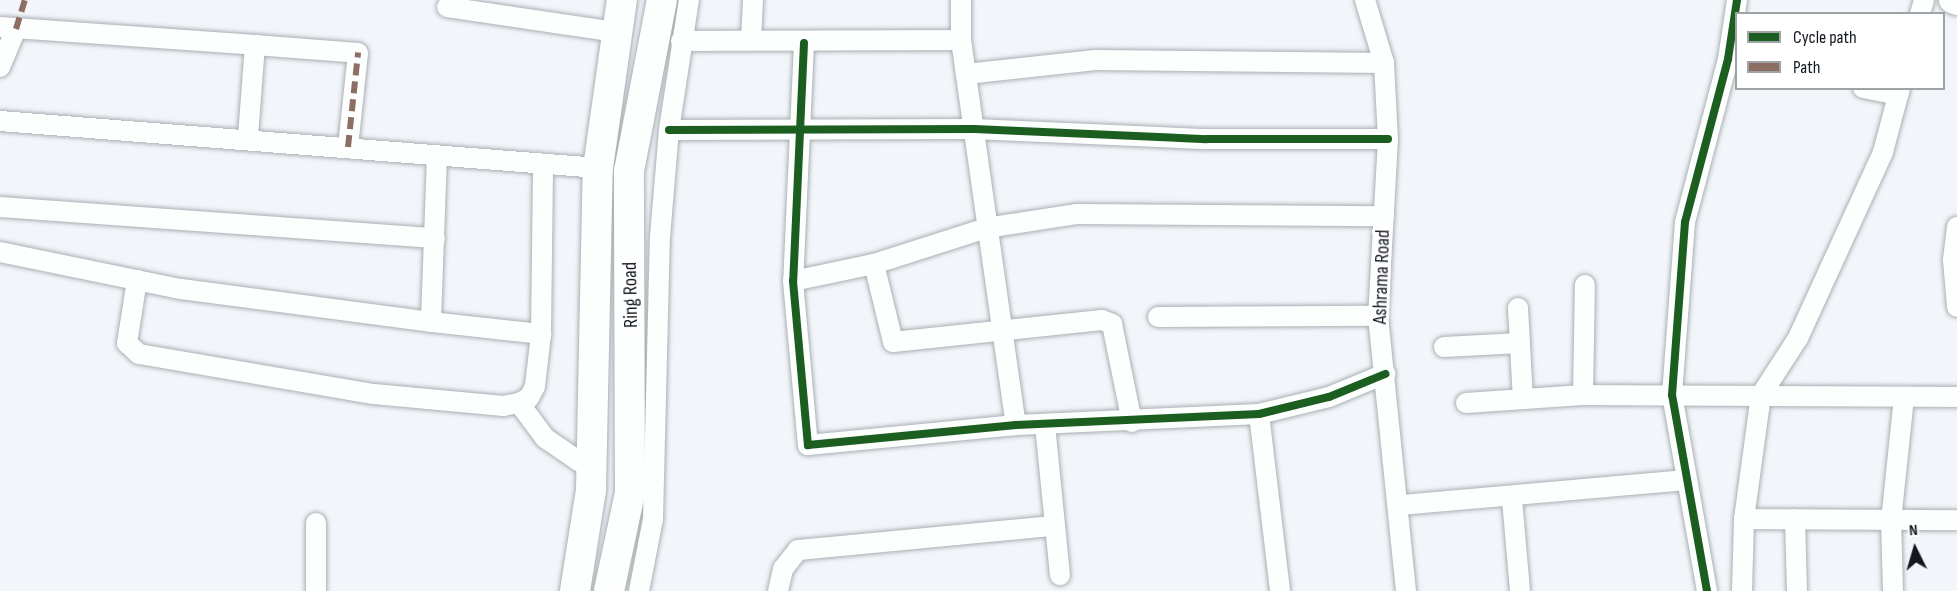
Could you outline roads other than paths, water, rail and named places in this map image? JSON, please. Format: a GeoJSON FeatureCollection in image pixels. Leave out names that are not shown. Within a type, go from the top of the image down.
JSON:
{"type":"FeatureCollection","features":[{"type":"Feature","properties":{"kind":"highway","name":"Ring Road"},"geometry":{"type":"LineString","coordinates":[[575,591],[591,490],[591,167],[622,0]]}},
{"type":"Feature","properties":{"kind":"highway","name":"Ring Road"},"geometry":{"type":"LineString","coordinates":[[609,591],[630,493],[629,171],[662,0]]}},
{"type":"Feature","properties":{"kind":"main road"},"geometry":{"type":"LineString","coordinates":[[1952,0],[1957,2]]}},
{"type":"Feature","properties":{"kind":"street"},"geometry":{"type":"LineString","coordinates":[[564,591],[580,462],[591,167],[603,30],[608,0]]}},
{"type":"Feature","properties":{"kind":"street"},"geometry":{"type":"LineString","coordinates":[[639,591],[653,508],[660,237],[669,130],[689,0]]}},
{"type":"Feature","properties":{"kind":"street"},"geometry":{"type":"LineString","coordinates":[[751,39],[753,0]]}},
{"type":"Feature","properties":{"kind":"street"},"geometry":{"type":"LineString","coordinates":[[961,0],[961,40],[986,228],[1016,425]]}},
{"type":"Feature","properties":{"kind":"street","name":"Ashrama Road"},"geometry":{"type":"LineString","coordinates":[[1365,0],[1384,63],[1388,139],[1378,316],[1401,506],[1406,591]]}},
{"type":"Feature","properties":{"kind":"street"},"geometry":{"type":"LineString","coordinates":[[447,7],[603,30]]}},
{"type":"Feature","properties":{"kind":"street"},"geometry":{"type":"LineString","coordinates":[[1707,591],[1685,480],[1672,396],[1685,222],[1732,60],[1735,24]]}},
{"type":"Feature","properties":{"kind":"street"},"geometry":{"type":"LineString","coordinates":[[0,67],[8,28],[358,52],[348,147]]}},
{"type":"Feature","properties":{"kind":"street"},"geometry":{"type":"LineString","coordinates":[[681,41],[751,39],[804,43],[961,40]]}},
{"type":"Feature","properties":{"kind":"street"},"geometry":{"type":"LineString","coordinates":[[804,43],[793,281],[808,445],[1016,425],[1132,422],[1259,414],[1329,397],[1385,374]]}},
{"type":"Feature","properties":{"kind":"street"},"geometry":{"type":"LineString","coordinates":[[248,137],[255,45]]}},
{"type":"Feature","properties":{"kind":"street"},"geometry":{"type":"LineString","coordinates":[[966,74],[1095,60],[1384,63]]}},
{"type":"Feature","properties":{"kind":"street"},"geometry":{"type":"LineString","coordinates":[[1742,591],[1744,519],[1761,395],[1803,328],[1883,152],[1899,92],[1881,90]]}},
{"type":"Feature","properties":{"kind":"street"},"geometry":{"type":"LineString","coordinates":[[0,121],[248,137],[437,156],[591,167]]}},
{"type":"Feature","properties":{"kind":"street"},"geometry":{"type":"LineString","coordinates":[[669,130],[974,129],[1207,139],[1388,139]]}},
{"type":"Feature","properties":{"kind":"street"},"geometry":{"type":"LineString","coordinates":[[431,322],[437,156]]}},
{"type":"Feature","properties":{"kind":"street"},"geometry":{"type":"LineString","coordinates":[[136,280],[127,343],[139,354],[374,394],[503,406],[519,403],[529,398],[536,386],[541,334],[543,164]]}},
{"type":"Feature","properties":{"kind":"street"},"geometry":{"type":"LineString","coordinates":[[0,207],[435,238]]}},
{"type":"Feature","properties":{"kind":"street"},"geometry":{"type":"LineString","coordinates":[[793,281],[874,264],[986,228],[1076,214],[1384,216]]}},
{"type":"Feature","properties":{"kind":"street"},"geometry":{"type":"LineString","coordinates":[[1957,227],[1957,308]]}},
{"type":"Feature","properties":{"kind":"street"},"geometry":{"type":"LineString","coordinates":[[0,252],[136,280],[431,322],[541,334]]}},
{"type":"Feature","properties":{"kind":"street"},"geometry":{"type":"LineString","coordinates":[[874,264],[893,342],[1001,328],[1102,320],[1112,324],[1132,422]]}},
{"type":"Feature","properties":{"kind":"street"},"geometry":{"type":"LineString","coordinates":[[1583,395],[1585,285]]}},
{"type":"Feature","properties":{"kind":"street"},"geometry":{"type":"LineString","coordinates":[[1518,308],[1523,399]]}},
{"type":"Feature","properties":{"kind":"street"},"geometry":{"type":"LineString","coordinates":[[1158,317],[1378,316]]}},
{"type":"Feature","properties":{"kind":"street"},"geometry":{"type":"LineString","coordinates":[[1444,347],[1520,343]]}},
{"type":"Feature","properties":{"kind":"street"},"geometry":{"type":"LineString","coordinates":[[1466,403],[1583,395],[1957,397]]}},
{"type":"Feature","properties":{"kind":"street"},"geometry":{"type":"LineString","coordinates":[[1893,591],[1891,521],[1904,397]]}},
{"type":"Feature","properties":{"kind":"street"},"geometry":{"type":"LineString","coordinates":[[519,403],[544,438],[580,462]]}},
{"type":"Feature","properties":{"kind":"street"},"geometry":{"type":"LineString","coordinates":[[1259,414],[1280,591]]}},
{"type":"Feature","properties":{"kind":"street"},"geometry":{"type":"LineString","coordinates":[[1045,424],[1060,575]]}},
{"type":"Feature","properties":{"kind":"street"},"geometry":{"type":"LineString","coordinates":[[1401,506],[1512,499],[1685,480]]}},
{"type":"Feature","properties":{"kind":"street"},"geometry":{"type":"LineString","coordinates":[[1512,499],[1520,591]]}},
{"type":"Feature","properties":{"kind":"street"},"geometry":{"type":"LineString","coordinates":[[1744,519],[1957,520]]}},
{"type":"Feature","properties":{"kind":"street"},"geometry":{"type":"LineString","coordinates":[[1795,519],[1797,591]]}},
{"type":"Feature","properties":{"kind":"street"},"geometry":{"type":"LineString","coordinates":[[316,523],[316,591]]}},
{"type":"Feature","properties":{"kind":"street"},"geometry":{"type":"LineString","coordinates":[[778,591],[783,569],[798,550],[1054,526]]}}]}
